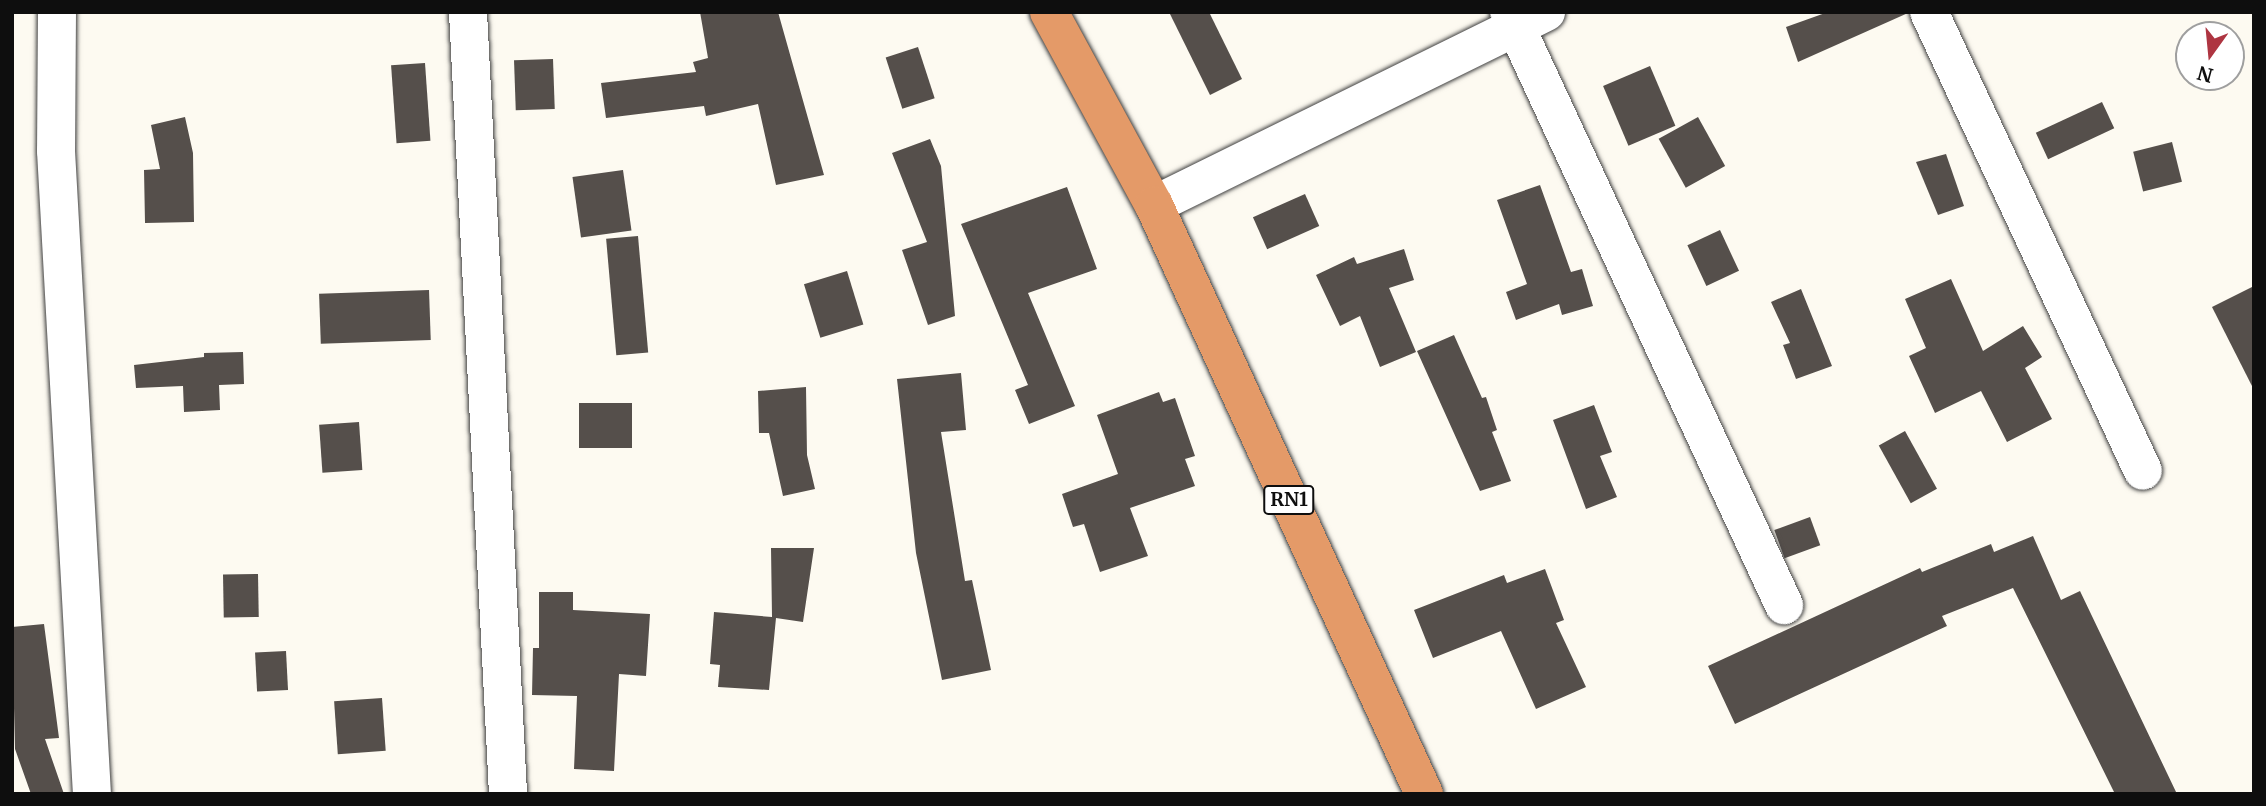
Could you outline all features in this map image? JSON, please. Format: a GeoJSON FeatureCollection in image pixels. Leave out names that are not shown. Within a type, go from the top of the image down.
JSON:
{"type":"FeatureCollection","features":[{"type":"Feature","properties":{"kind":"highway","name":"RN1"},"geometry":{"type":"LineString","coordinates":[[1049,12],[1154,205],[1424,794]]}},
{"type":"Feature","properties":{"kind":"street"},"geometry":{"type":"LineString","coordinates":[[57,12],[56,151],[92,794]]}},
{"type":"Feature","properties":{"kind":"street"},"geometry":{"type":"LineString","coordinates":[[468,12],[508,794]]}},
{"type":"Feature","properties":{"kind":"street"},"geometry":{"type":"LineString","coordinates":[[1929,12],[2143,471]]}},
{"type":"Feature","properties":{"kind":"street"},"geometry":{"type":"LineString","coordinates":[[1154,205],[1524,18],[1784,605]]}},
{"type":"Feature","properties":{"kind":"building"},"geometry":{"type":"Polygon","coordinates":[[[700,12],[778,12],[824,175],[776,185],[758,104],[706,116],[704,106],[606,118],[601,83],[696,72],[693,62],[708,58],[700,12]]]}},
{"type":"Feature","properties":{"kind":"building"},"geometry":{"type":"Polygon","coordinates":[[[1169,12],[1209,12],[1242,79],[1210,95],[1169,12]]]}},
{"type":"Feature","properties":{"kind":"building"},"geometry":{"type":"Polygon","coordinates":[[[1828,12],[1908,13],[1798,62],[1786,27],[1828,12]]]}},
{"type":"Feature","properties":{"kind":"building"},"geometry":{"type":"Polygon","coordinates":[[[918,47],[935,98],[902,109],[886,58],[918,47]]]}},
{"type":"Feature","properties":{"kind":"building"},"geometry":{"type":"Polygon","coordinates":[[[553,59],[555,109],[516,110],[514,60],[553,59]]]}},
{"type":"Feature","properties":{"kind":"building"},"geometry":{"type":"Polygon","coordinates":[[[425,63],[430,141],[397,143],[391,65],[425,63]]]}},
{"type":"Feature","properties":{"kind":"building"},"geometry":{"type":"Polygon","coordinates":[[[1650,66],[1675,126],[1628,146],[1603,86],[1650,66]]]}},
{"type":"Feature","properties":{"kind":"building"},"geometry":{"type":"Polygon","coordinates":[[[2102,102],[2114,128],[2048,159],[2036,133],[2102,102]]]}},
{"type":"Feature","properties":{"kind":"building"},"geometry":{"type":"Polygon","coordinates":[[[185,117],[193,153],[194,222],[145,223],[144,170],[160,169],[151,125],[185,117]]]}},
{"type":"Feature","properties":{"kind":"building"},"geometry":{"type":"Polygon","coordinates":[[[1698,117],[1725,166],[1686,188],[1659,139],[1698,117]]]}},
{"type":"Feature","properties":{"kind":"building"},"geometry":{"type":"Polygon","coordinates":[[[930,139],[941,166],[955,316],[928,325],[902,250],[927,242],[892,153],[930,139]]]}},
{"type":"Feature","properties":{"kind":"building"},"geometry":{"type":"Polygon","coordinates":[[[2172,142],[2182,182],[2143,191],[2133,152],[2172,142]]]}},
{"type":"Feature","properties":{"kind":"building"},"geometry":{"type":"Polygon","coordinates":[[[1946,154],[1964,206],[1938,215],[1916,162],[1946,154]]]}},
{"type":"Feature","properties":{"kind":"building"},"geometry":{"type":"Polygon","coordinates":[[[623,170],[631,230],[581,238],[572,177],[623,170]]]}},
{"type":"Feature","properties":{"kind":"building"},"geometry":{"type":"Polygon","coordinates":[[[1540,185],[1571,272],[1582,269],[1593,306],[1562,315],[1559,304],[1516,320],[1506,292],[1527,284],[1497,200],[1540,185]]]}},
{"type":"Feature","properties":{"kind":"building"},"geometry":{"type":"Polygon","coordinates":[[[1067,187],[1097,269],[1028,293],[1075,406],[1029,424],[1015,390],[1028,385],[961,224],[1067,187]]]}},
{"type":"Feature","properties":{"kind":"building"},"geometry":{"type":"Polygon","coordinates":[[[1305,194],[1319,226],[1267,249],[1253,217],[1305,194]]]}},
{"type":"Feature","properties":{"kind":"building"},"geometry":{"type":"Polygon","coordinates":[[[1720,230],[1739,271],[1706,286],[1687,245],[1720,230]]]}},
{"type":"Feature","properties":{"kind":"building"},"geometry":{"type":"Polygon","coordinates":[[[638,236],[648,353],[616,355],[606,239],[638,236]]]}},
{"type":"Feature","properties":{"kind":"building"},"geometry":{"type":"Polygon","coordinates":[[[1404,249],[1414,280],[1389,288],[1416,352],[1380,367],[1360,316],[1340,326],[1316,275],[1354,257],[1357,264],[1404,249]]]}},
{"type":"Feature","properties":{"kind":"building"},"geometry":{"type":"Polygon","coordinates":[[[847,271],[863,325],[820,338],[804,284],[847,271]]]}},
{"type":"Feature","properties":{"kind":"building"},"geometry":{"type":"Polygon","coordinates":[[[1951,279],[1983,351],[2023,326],[2042,357],[2025,368],[2052,419],[2007,442],[1981,391],[1935,413],[1909,356],[1926,348],[1905,299],[1951,279]]]}},
{"type":"Feature","properties":{"kind":"building"},"geometry":{"type":"Polygon","coordinates":[[[2254,286],[2254,390],[2212,307],[2254,286]]]}},
{"type":"Feature","properties":{"kind":"building"},"geometry":{"type":"Polygon","coordinates":[[[1801,289],[1832,366],[1796,379],[1783,345],[1790,343],[1771,302],[1801,289]]]}},
{"type":"Feature","properties":{"kind":"building"},"geometry":{"type":"Polygon","coordinates":[[[429,290],[431,340],[321,344],[319,294],[429,290]]]}},
{"type":"Feature","properties":{"kind":"building"},"geometry":{"type":"Polygon","coordinates":[[[1454,335],[1482,398],[1486,397],[1497,430],[1492,432],[1511,481],[1480,491],[1417,351],[1454,335]]]}},
{"type":"Feature","properties":{"kind":"building"},"geometry":{"type":"Polygon","coordinates":[[[243,352],[244,384],[219,385],[220,410],[184,412],[183,386],[136,388],[134,365],[204,357],[204,353],[243,352]]]}},
{"type":"Feature","properties":{"kind":"building"},"geometry":{"type":"Polygon","coordinates":[[[961,373],[966,430],[941,432],[965,581],[972,580],[991,670],[942,680],[916,553],[897,379],[961,373]]]}},
{"type":"Feature","properties":{"kind":"building"},"geometry":{"type":"Polygon","coordinates":[[[806,387],[807,455],[815,489],[783,496],[769,433],[759,433],[758,391],[806,387]]]}},
{"type":"Feature","properties":{"kind":"building"},"geometry":{"type":"Polygon","coordinates":[[[1159,392],[1163,402],[1175,398],[1195,456],[1185,459],[1195,486],[1130,508],[1148,556],[1100,572],[1084,524],[1073,527],[1062,494],[1118,474],[1097,415],[1159,392]]]}},
{"type":"Feature","properties":{"kind":"building"},"geometry":{"type":"Polygon","coordinates":[[[579,403],[632,403],[632,448],[579,448],[579,403]]]}},
{"type":"Feature","properties":{"kind":"building"},"geometry":{"type":"Polygon","coordinates":[[[1594,405],[1612,452],[1600,456],[1617,497],[1586,509],[1553,420],[1594,405]]]}},
{"type":"Feature","properties":{"kind":"building"},"geometry":{"type":"Polygon","coordinates":[[[359,422],[362,470],[322,473],[319,425],[359,422]]]}},
{"type":"Feature","properties":{"kind":"building"},"geometry":{"type":"Polygon","coordinates":[[[1905,431],[1937,489],[1911,503],[1879,446],[1905,431]]]}},
{"type":"Feature","properties":{"kind":"building"},"geometry":{"type":"Polygon","coordinates":[[[1810,517],[1820,545],[1785,558],[1774,530],[1810,517]]]}},
{"type":"Feature","properties":{"kind":"building"},"geometry":{"type":"Polygon","coordinates":[[[2033,536],[2061,600],[2080,591],[2177,794],[2115,794],[2013,588],[1942,616],[1947,626],[1735,724],[1708,666],[1920,568],[1922,572],[1991,544],[1994,552],[2033,536]]]}},
{"type":"Feature","properties":{"kind":"building"},"geometry":{"type":"Polygon","coordinates":[[[771,548],[814,548],[803,622],[776,618],[769,690],[718,687],[720,665],[710,664],[714,612],[772,617],[771,548]]]}},
{"type":"Feature","properties":{"kind":"building"},"geometry":{"type":"Polygon","coordinates":[[[1545,569],[1564,620],[1556,623],[1586,687],[1536,709],[1501,631],[1433,658],[1414,610],[1504,575],[1507,583],[1545,569]]]}},
{"type":"Feature","properties":{"kind":"building"},"geometry":{"type":"Polygon","coordinates":[[[258,574],[259,617],[224,618],[223,575],[258,574]]]}},
{"type":"Feature","properties":{"kind":"building"},"geometry":{"type":"Polygon","coordinates":[[[539,592],[573,592],[573,610],[650,614],[646,676],[619,674],[614,771],[574,769],[577,696],[532,695],[533,648],[539,648],[539,592]]]}},
{"type":"Feature","properties":{"kind":"building"},"geometry":{"type":"Polygon","coordinates":[[[44,624],[59,738],[45,739],[64,794],[31,794],[15,749],[12,627],[44,624]]]}},
{"type":"Feature","properties":{"kind":"building"},"geometry":{"type":"Polygon","coordinates":[[[286,651],[288,690],[257,692],[255,653],[286,651]]]}},
{"type":"Feature","properties":{"kind":"building"},"geometry":{"type":"Polygon","coordinates":[[[382,698],[386,751],[338,754],[334,701],[382,698]]]}}]}
